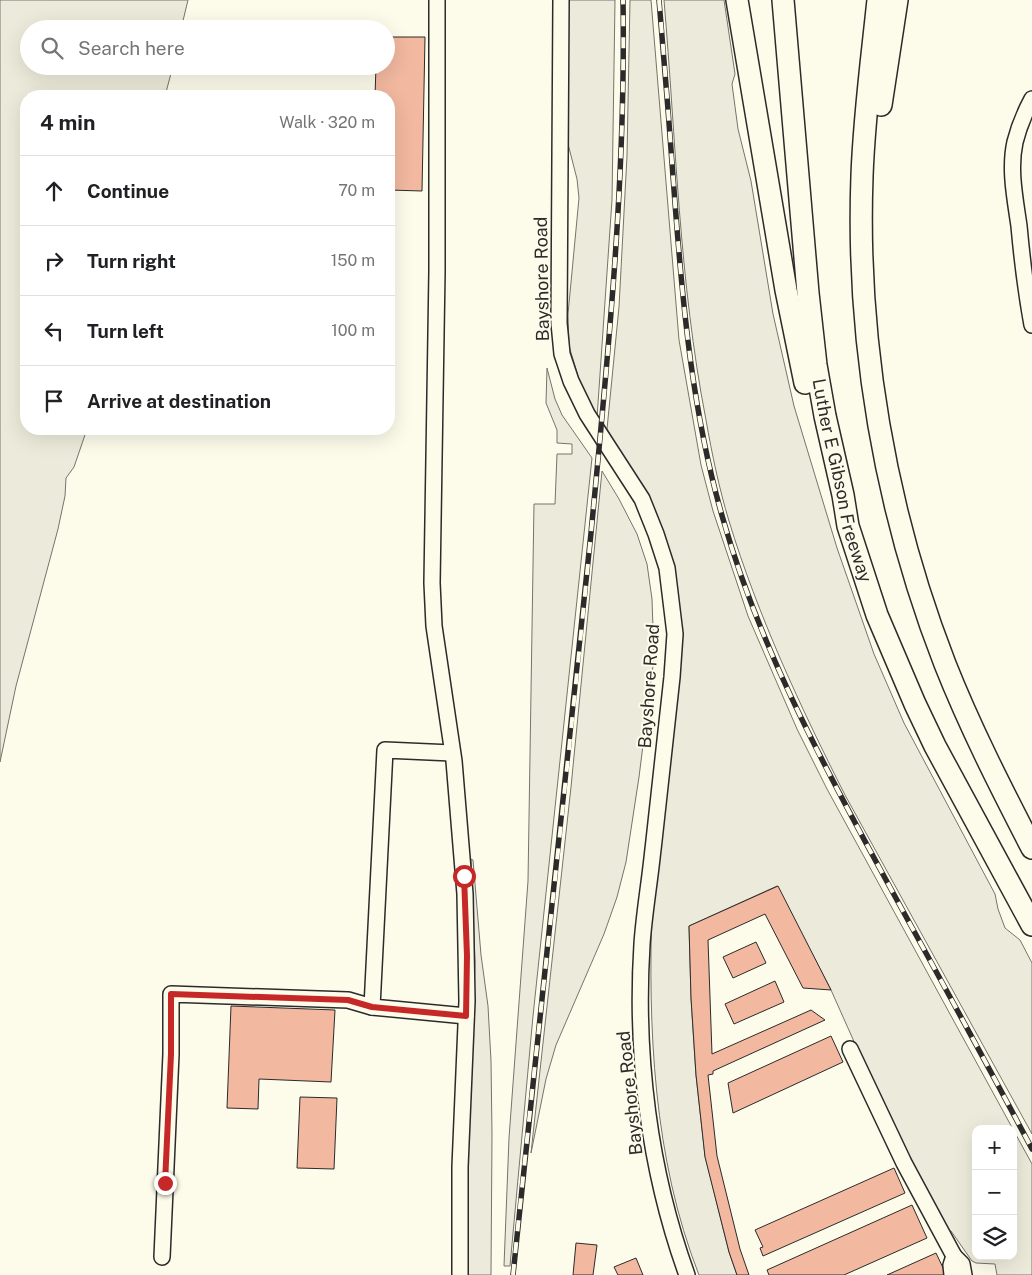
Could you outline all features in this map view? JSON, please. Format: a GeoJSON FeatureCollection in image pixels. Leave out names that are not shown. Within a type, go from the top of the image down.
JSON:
{"type":"FeatureCollection","features":[{"type":"Feature","properties":{"kind":"highway"},"geometry":{"type":"LineString","coordinates":[[737,0],[783,272],[808,399],[833,497],[848,526]]}},
{"type":"Feature","properties":{"kind":"highway","name":"Luther E Gibson Freeway"},"geometry":{"type":"LineString","coordinates":[[783,0],[816,365],[848,526],[877,615],[915,704],[935,746],[1032,925]]}},
{"type":"Feature","properties":{"kind":"highway"},"geometry":{"type":"LineString","coordinates":[[878,0],[862,176],[862,254],[866,319],[874,394],[889,476],[909,557],[926,612],[956,691],[982,749],[1032,848]]}},
{"type":"Feature","properties":{"kind":"highway"},"geometry":{"type":"LineString","coordinates":[[862,254],[882,97],[897,0]]}},
{"type":"Feature","properties":{"kind":"street"},"geometry":{"type":"LineString","coordinates":[[437,0],[437,261],[432,583],[434,626],[452,753],[465,894],[467,956],[460,1167],[460,1275]]}},
{"type":"Feature","properties":{"kind":"street","name":"Bayshore Road"},"geometry":{"type":"LineString","coordinates":[[561,0],[558,323],[562,354],[571,382],[587,414],[642,499],[667,568],[675,634],[671,687],[642,944],[641,1024],[643,1062],[654,1151],[670,1220],[687,1275]]}},
{"type":"Feature","properties":{"kind":"street"},"geometry":{"type":"LineString","coordinates":[[1032,98],[1020,123],[1015,142],[1013,162],[1020,242],[1032,325]]}},
{"type":"Feature","properties":{"kind":"street"},"geometry":{"type":"LineString","coordinates":[[372,1007],[385,750],[452,753]]}},
{"type":"Feature","properties":{"kind":"street"},"geometry":{"type":"LineString","coordinates":[[162,1257],[171,1054],[171,994],[348,1000],[372,1007],[466,1016]]}},
{"type":"Feature","properties":{"kind":"street"},"geometry":{"type":"LineString","coordinates":[[850,1050],[904,1163],[954,1256],[962,1264],[964,1275]]}},
{"type":"Feature","properties":{"kind":"street"},"geometry":{"type":"LineString","coordinates":[[952,1275],[951,1265],[954,1256]]}},
{"type":"Feature","properties":{"kind":"shaded area"},"geometry":{"type":"Polygon","coordinates":[[[0,0],[188,0],[183,20],[20,20],[20,75],[171,75],[167,90],[20,90],[20,435],[85,435],[74,467],[66,478],[65,496],[58,529],[16,686],[0,762],[0,0]]]}},
{"type":"Feature","properties":{"kind":"shaded area"},"geometry":{"type":"Polygon","coordinates":[[[568,0],[615,0],[612,200],[597,418],[581,386],[569,346],[568,314],[579,198],[577,179],[568,144],[568,0]]]}},
{"type":"Feature","properties":{"kind":"shaded area"},"geometry":{"type":"Polygon","coordinates":[[[630,0],[651,0],[679,340],[701,465],[713,511],[748,616],[797,729],[827,789],[1011,1125],[972,1125],[972,1260],[1017,1260],[1017,1136],[1032,1164],[1032,1275],[997,1275],[995,1264],[972,1261],[951,1231],[946,1232],[881,1102],[831,990],[777,886],[689,926],[696,1075],[705,1156],[729,1252],[737,1275],[699,1275],[684,1231],[663,1139],[653,1045],[651,998],[652,904],[679,616],[622,456],[607,429],[619,307],[627,156],[630,0]]]}},
{"type":"Feature","properties":{"kind":"shaded area"},"geometry":{"type":"Polygon","coordinates":[[[664,0],[724,0],[735,74],[732,84],[738,129],[751,181],[773,314],[794,406],[837,548],[874,654],[904,723],[995,894],[1005,928],[1020,940],[1032,963],[1032,1134],[845,795],[781,660],[740,556],[725,509],[713,458],[697,368],[679,210],[664,0]]]}},
{"type":"Feature","properties":{"kind":"shaded area"},"geometry":{"type":"Polygon","coordinates":[[[547,368],[555,399],[562,415],[592,458],[533,1016],[510,1266],[504,1266],[509,1138],[528,881],[534,504],[555,504],[557,454],[572,454],[572,444],[557,443],[557,430],[546,403],[547,368]]]}},
{"type":"Feature","properties":{"kind":"shaded area"},"geometry":{"type":"Polygon","coordinates":[[[602,471],[637,534],[647,564],[652,599],[654,658],[626,862],[617,897],[604,934],[556,1045],[546,1079],[531,1153],[571,787],[602,471]]]}},
{"type":"Feature","properties":{"kind":"shaded area"},"geometry":{"type":"Polygon","coordinates":[[[471,859],[473,860],[481,955],[488,1006],[491,1061],[491,1275],[466,1275],[467,1183],[475,962],[471,859]]]}},
{"type":"Feature","properties":{"kind":"building"},"geometry":{"type":"Polygon","coordinates":[[[395,37],[425,37],[422,191],[395,190],[395,90],[375,90],[376,75],[395,75],[395,37]]]}},
{"type":"Feature","properties":{"kind":"building"},"geometry":{"type":"Polygon","coordinates":[[[778,886],[831,990],[803,988],[765,914],[708,940],[712,1054],[811,1010],[825,1020],[708,1075],[717,1156],[740,1249],[749,1275],[737,1275],[729,1252],[705,1157],[696,1075],[689,926],[778,886]]]}},
{"type":"Feature","properties":{"kind":"building"},"geometry":{"type":"Polygon","coordinates":[[[756,942],[766,963],[733,978],[723,957],[756,942]]]}},
{"type":"Feature","properties":{"kind":"building"},"geometry":{"type":"Polygon","coordinates":[[[775,981],[784,1002],[734,1024],[725,1004],[775,981]]]}},
{"type":"Feature","properties":{"kind":"building"},"geometry":{"type":"Polygon","coordinates":[[[231,1006],[335,1010],[331,1082],[259,1079],[258,1109],[227,1108],[231,1006]]]}},
{"type":"Feature","properties":{"kind":"building"},"geometry":{"type":"Polygon","coordinates":[[[831,1036],[843,1062],[733,1113],[728,1083],[831,1036]]]}},
{"type":"Feature","properties":{"kind":"building"},"geometry":{"type":"Polygon","coordinates":[[[300,1097],[337,1098],[334,1169],[297,1168],[300,1097]]]}},
{"type":"Feature","properties":{"kind":"building"},"geometry":{"type":"Polygon","coordinates":[[[894,1168],[905,1193],[763,1256],[760,1248],[763,1247],[755,1230],[894,1168]]]}},
{"type":"Feature","properties":{"kind":"building"},"geometry":{"type":"Polygon","coordinates":[[[912,1205],[927,1238],[844,1275],[769,1275],[767,1270],[912,1205]]]}},
{"type":"Feature","properties":{"kind":"building"},"geometry":{"type":"Polygon","coordinates":[[[576,1243],[597,1245],[593,1275],[573,1275],[576,1243]]]}},
{"type":"Feature","properties":{"kind":"building"},"geometry":{"type":"Polygon","coordinates":[[[936,1253],[946,1274],[887,1275],[936,1253]]]}},
{"type":"Feature","properties":{"kind":"building"},"geometry":{"type":"Polygon","coordinates":[[[636,1258],[643,1275],[618,1275],[614,1267],[636,1258]]]}},
{"type":"Feature","properties":{"kind":"railway"},"geometry":{"type":"LineString","coordinates":[[513,1275],[582,626],[609,334],[622,133],[623,0]]}},
{"type":"Feature","properties":{"kind":"railway"},"geometry":{"type":"LineString","coordinates":[[659,0],[678,243],[691,362],[704,441],[723,519],[737,565],[772,654],[812,740],[856,825],[1032,1149]]}},
{"type":"Feature","properties":{"kind":"route"},"geometry":{"type":"LineString","coordinates":[[165,1183],[171,1054],[171,994],[348,1000],[372,1007],[466,1016],[467,956],[464,876]]}}]}
